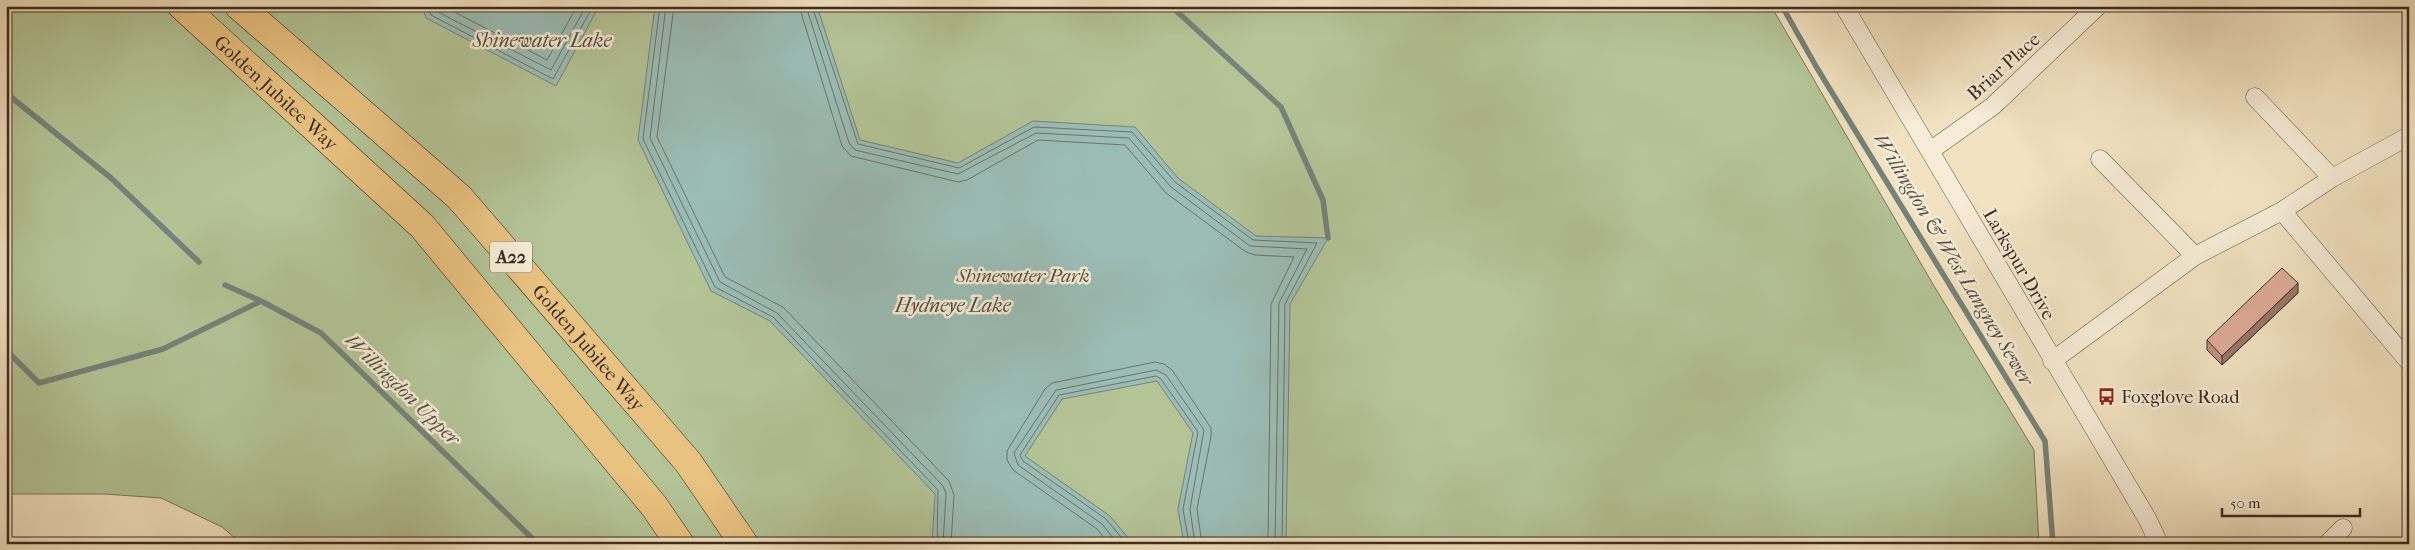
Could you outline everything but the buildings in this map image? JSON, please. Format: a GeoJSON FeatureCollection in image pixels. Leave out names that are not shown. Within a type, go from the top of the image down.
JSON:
{"type":"FeatureCollection","features":[{"type":"Feature","properties":{"kind":"highway","name":"Golden Jubilee Way"},"geometry":{"type":"LineString","coordinates":[[182,6],[422,226],[654,506],[680,544]]}},
{"type":"Feature","properties":{"kind":"highway","name":"Golden Jubilee Way"},"geometry":{"type":"LineString","coordinates":[[239,6],[459,197],[688,462],[744,544]]}},
{"type":"Feature","properties":{"kind":"street","name":"Larkspur Drive"},"geometry":{"type":"LineString","coordinates":[[1844,6],[2052,361],[2148,520],[2159,544]]}},
{"type":"Feature","properties":{"kind":"street","name":"Briar Place"},"geometry":{"type":"LineString","coordinates":[[1930,151],[1993,106],[2098,6]]}},
{"type":"Feature","properties":{"kind":"street"},"geometry":{"type":"LineString","coordinates":[[2256,96],[2332,178]]}},
{"type":"Feature","properties":{"kind":"street"},"geometry":{"type":"LineString","coordinates":[[2052,361],[2196,256],[2282,211],[2332,178],[2409,136]]}},
{"type":"Feature","properties":{"kind":"street"},"geometry":{"type":"LineString","coordinates":[[2100,159],[2196,256]]}},
{"type":"Feature","properties":{"kind":"street"},"geometry":{"type":"LineString","coordinates":[[2282,211],[2409,362]]}},
{"type":"Feature","properties":{"kind":"street"},"geometry":{"type":"LineString","coordinates":[[2326,544],[2343,528]]}},
{"type":"Feature","properties":{"kind":"green space","name":"Shinewater Park"},"geometry":{"type":"Polygon","coordinates":[[[6,6],[1771,6],[1934,286],[2034,450],[2039,544],[242,544],[222,527],[161,498],[105,494],[6,494],[6,6]]]}},
{"type":"Feature","properties":{"kind":"water","name":"Shinewater Lake"},"geometry":{"type":"Polygon","coordinates":[[[422,6],[599,6],[556,86],[426,18],[422,6]]]}},
{"type":"Feature","properties":{"kind":"water","name":"Hydneye Lake"},"geometry":{"type":"Polygon","coordinates":[[[655,6],[817,6],[860,140],[958,163],[1033,121],[1135,127],[1178,178],[1256,236],[1328,238],[1290,304],[1286,544],[1184,544],[1178,509],[1193,433],[1157,381],[1062,399],[1025,456],[1110,516],[1133,544],[932,544],[935,494],[770,321],[711,291],[638,140],[655,6]]]}},
{"type":"Feature","properties":{"kind":"waterway"},"geometry":{"type":"LineString","coordinates":[[1171,6],[1281,107],[1323,200],[1328,238]]}},
{"type":"Feature","properties":{"kind":"waterway","name":"Willingdon & West Langney Sewer"},"geometry":{"type":"LineString","coordinates":[[1782,6],[1817,68],[2045,441],[2053,544]]}},
{"type":"Feature","properties":{"kind":"waterway","name":"Willingdon Upper"},"geometry":{"type":"LineString","coordinates":[[6,93],[111,178],[199,262]]}},
{"type":"Feature","properties":{"kind":"waterway","name":"Willingdon Upper"},"geometry":{"type":"LineString","coordinates":[[225,285],[261,301],[321,333],[538,544]]}},
{"type":"Feature","properties":{"kind":"waterway"},"geometry":{"type":"LineString","coordinates":[[6,350],[39,383],[163,349],[261,301]]}},
{"type":"Feature","properties":{"kind":"place","name":"Foxglove Road"},"geometry":{"type":"Point","coordinates":[2107,396]}}]}
